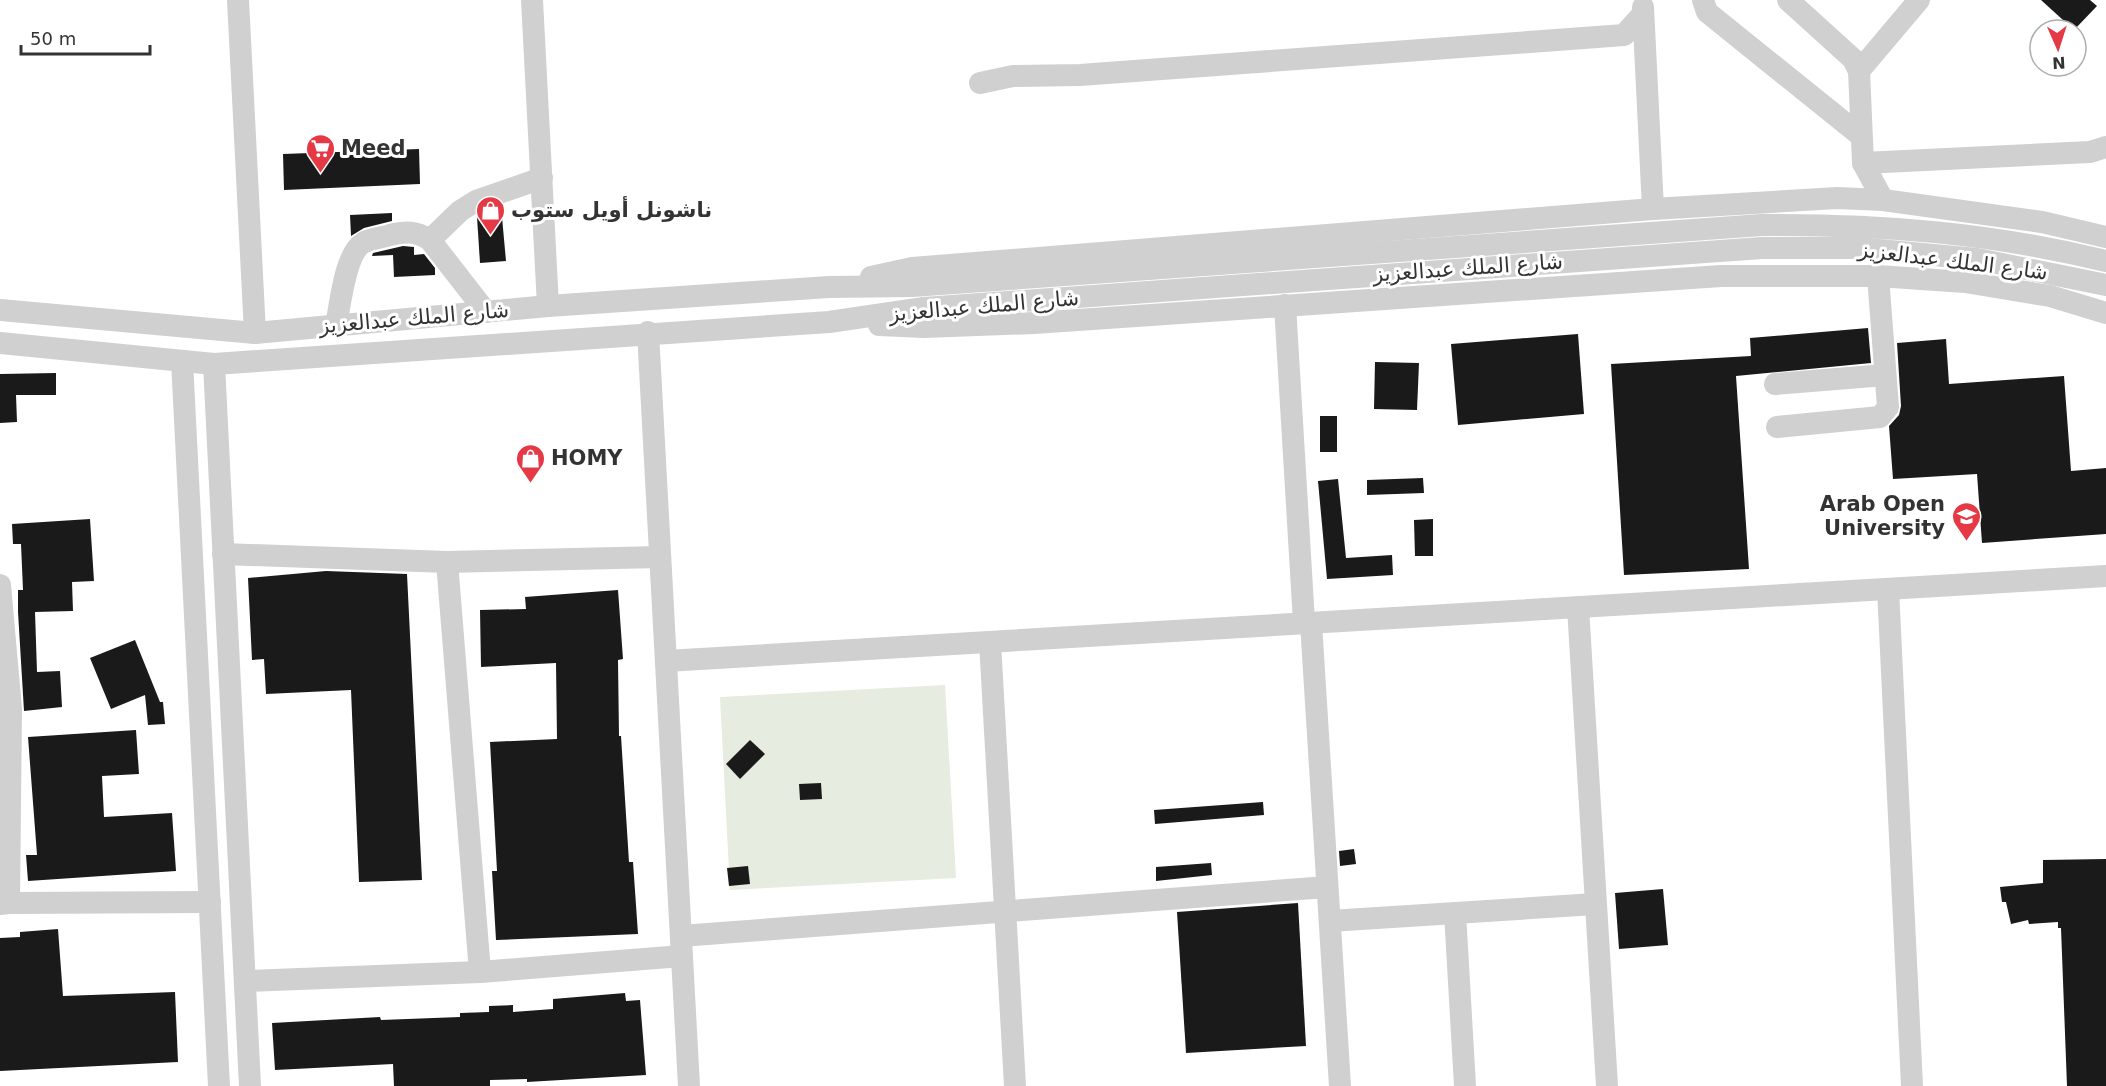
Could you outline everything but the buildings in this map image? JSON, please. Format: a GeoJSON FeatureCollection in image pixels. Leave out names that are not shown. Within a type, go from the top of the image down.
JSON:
{"type":"FeatureCollection","features":[{"type":"Feature","properties":{"kind":"street"},"geometry":{"type":"LineString","coordinates":[[238,0],[255,333]]}},
{"type":"Feature","properties":{"kind":"street"},"geometry":{"type":"LineString","coordinates":[[532,0],[548,306]]}},
{"type":"Feature","properties":{"kind":"street"},"geometry":{"type":"LineString","coordinates":[[1703,0],[1707,12],[1861,136]]}},
{"type":"Feature","properties":{"kind":"street"},"geometry":{"type":"LineString","coordinates":[[1788,0],[1853,59],[1859,71],[1863,164],[1883,200]]}},
{"type":"Feature","properties":{"kind":"street"},"geometry":{"type":"LineString","coordinates":[[1859,71],[1920,0]]}},
{"type":"Feature","properties":{"kind":"street"},"geometry":{"type":"LineString","coordinates":[[980,83],[1013,76],[1080,75],[1624,36],[1643,7]]}},
{"type":"Feature","properties":{"kind":"street"},"geometry":{"type":"LineString","coordinates":[[1643,7],[1653,209]]}},
{"type":"Feature","properties":{"kind":"street"},"geometry":{"type":"LineString","coordinates":[[1837,198],[1863,164],[2090,152],[2106,147]]}},
{"type":"Feature","properties":{"kind":"street"},"geometry":{"type":"LineString","coordinates":[[430,240],[460,210],[476,201],[542,178]]}},
{"type":"Feature","properties":{"kind":"street","name":"شارع الملك عبدالعزيز"},"geometry":{"type":"LineString","coordinates":[[829,287],[912,268],[1653,209],[1837,198],[1883,200],[2042,222]]}},
{"type":"Feature","properties":{"kind":"street"},"geometry":{"type":"LineString","coordinates":[[2042,222],[2106,226]]}},
{"type":"Feature","properties":{"kind":"street"},"geometry":{"type":"LineString","coordinates":[[2042,222],[2106,239]]}},
{"type":"Feature","properties":{"kind":"street","name":"شارع الملك عبدالعزيز"},"geometry":{"type":"LineString","coordinates":[[0,310],[255,333],[548,306],[829,287],[924,285],[1762,225],[1852,224],[1980,236],[2106,261]]}},
{"type":"Feature","properties":{"kind":"street"},"geometry":{"type":"LineString","coordinates":[[336,326],[349,265],[363,243],[407,231],[420,233],[430,240],[486,312]]}},
{"type":"Feature","properties":{"kind":"street","name":"شارع الملك عبدالعزيز"},"geometry":{"type":"LineString","coordinates":[[0,344],[214,364],[418,352],[648,333],[829,322],[924,308],[1762,248],[1857,248],[1977,259],[2106,285]]}},
{"type":"Feature","properties":{"kind":"street","name":"شارع الملك عبدالعزيز"},"geometry":{"type":"LineString","coordinates":[[829,322],[924,327],[1721,276],[1878,276],[1965,282],[2050,296],[2106,312]]}},
{"type":"Feature","properties":{"kind":"street"},"geometry":{"type":"LineString","coordinates":[[1777,427],[1880,417],[1888,406],[1878,276]]}},
{"type":"Feature","properties":{"kind":"street"},"geometry":{"type":"LineString","coordinates":[[2050,296],[2106,326]]}},
{"type":"Feature","properties":{"kind":"street"},"geometry":{"type":"LineString","coordinates":[[1285,305],[1340,1086]]}},
{"type":"Feature","properties":{"kind":"street"},"geometry":{"type":"LineString","coordinates":[[648,333],[689,1086]]}},
{"type":"Feature","properties":{"kind":"street"},"geometry":{"type":"LineString","coordinates":[[182,361],[219,1086]]}},
{"type":"Feature","properties":{"kind":"street"},"geometry":{"type":"LineString","coordinates":[[214,364],[250,1086]]}},
{"type":"Feature","properties":{"kind":"street"},"geometry":{"type":"LineString","coordinates":[[1774,384],[1886,375]]}},
{"type":"Feature","properties":{"kind":"street"},"geometry":{"type":"LineString","coordinates":[[223,554],[447,562],[660,557]]}},
{"type":"Feature","properties":{"kind":"street"},"geometry":{"type":"LineString","coordinates":[[447,562],[480,972]]}},
{"type":"Feature","properties":{"kind":"street"},"geometry":{"type":"LineString","coordinates":[[666,661],[2106,576]]}},
{"type":"Feature","properties":{"kind":"street"},"geometry":{"type":"LineString","coordinates":[[0,585],[5,709],[5,903],[210,902]]}},
{"type":"Feature","properties":{"kind":"street"},"geometry":{"type":"LineString","coordinates":[[1888,589],[1912,1086]]}},
{"type":"Feature","properties":{"kind":"street"},"geometry":{"type":"LineString","coordinates":[[1578,607],[1607,1086]]}},
{"type":"Feature","properties":{"kind":"street"},"geometry":{"type":"LineString","coordinates":[[990,642],[1015,1086]]}},
{"type":"Feature","properties":{"kind":"street"},"geometry":{"type":"LineString","coordinates":[[245,981],[480,972],[682,946],[1005,911],[1327,887]]}},
{"type":"Feature","properties":{"kind":"street"},"geometry":{"type":"LineString","coordinates":[[1329,921],[1595,904]]}},
{"type":"Feature","properties":{"kind":"street"},"geometry":{"type":"LineString","coordinates":[[1455,913],[1465,1086]]}},
{"type":"Feature","properties":{"kind":"shaded area"},"geometry":{"type":"Polygon","coordinates":[[[945,685],[956,878],[730,890],[720,697],[945,685]]]}},
{"type":"Feature","properties":{"kind":"place","name":"Meed"},"geometry":{"type":"Point","coordinates":[320,174]}},
{"type":"Feature","properties":{"kind":"place","name":"ناشونل أويل ستوب"},"geometry":{"type":"Point","coordinates":[490,236]}},
{"type":"Feature","properties":{"kind":"place","name":"HOMY"},"geometry":{"type":"Point","coordinates":[530,484]}},
{"type":"Feature","properties":{"kind":"place","name":"Arab Open University"},"geometry":{"type":"Point","coordinates":[1966,542]}}]}
